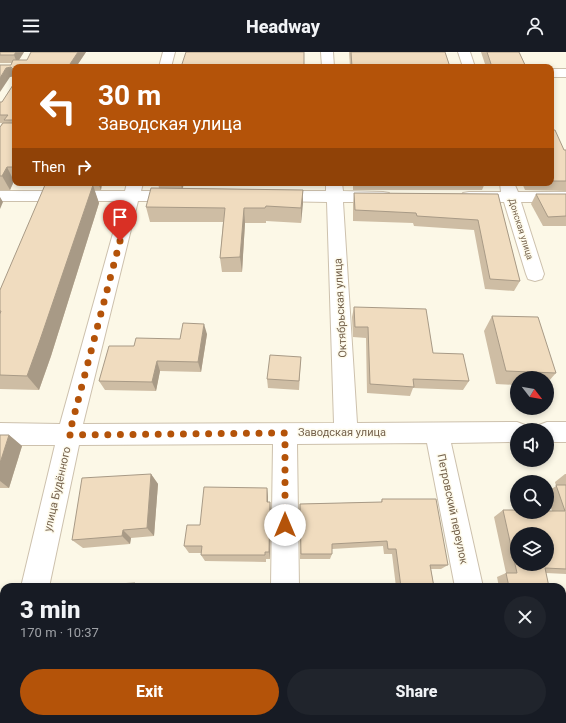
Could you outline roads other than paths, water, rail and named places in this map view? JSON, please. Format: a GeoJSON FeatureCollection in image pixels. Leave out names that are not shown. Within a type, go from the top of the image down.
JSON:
{"type":"FeatureCollection","features":[{"type":"Feature","properties":{"kind":"street"},"geometry":{"type":"LineString","coordinates":[[166,64],[169,52]]}},
{"type":"Feature","properties":{"kind":"street"},"geometry":{"type":"LineString","coordinates":[[327,52],[328,64]]}},
{"type":"Feature","properties":{"kind":"street"},"geometry":{"type":"LineString","coordinates":[[464,52],[468,64]]}},
{"type":"Feature","properties":{"kind":"street"},"geometry":{"type":"LineString","coordinates":[[554,73],[566,73]]}},
{"type":"Feature","properties":{"kind":"street"},"geometry":{"type":"LineString","coordinates":[[0,196],[134,189],[194,196]]}},
{"type":"Feature","properties":{"kind":"street","name":"улица Будённого"},"geometry":{"type":"LineString","coordinates":[[36,583],[69,435],[134,189]]}},
{"type":"Feature","properties":{"kind":"street"},"geometry":{"type":"LineString","coordinates":[[257,196],[334,190],[396,197]]}},
{"type":"Feature","properties":{"kind":"street","name":"Октябрьская улица"},"geometry":{"type":"LineString","coordinates":[[334,190],[346,433]]}},
{"type":"Feature","properties":{"kind":"street"},"geometry":{"type":"LineString","coordinates":[[450,197],[509,190],[566,197]]}},
{"type":"Feature","properties":{"kind":"street","name":"Донская улица"},"geometry":{"type":"LineString","coordinates":[[509,190],[535,274]]}},
{"type":"Feature","properties":{"kind":"street","name":"Петровский переулок"},"geometry":{"type":"LineString","coordinates":[[437,432],[468,583]]}},
{"type":"Feature","properties":{"kind":"street","name":"Заводская улица"},"geometry":{"type":"LineString","coordinates":[[0,434],[69,435],[510,432]]}},
{"type":"Feature","properties":{"kind":"street"},"geometry":{"type":"LineString","coordinates":[[554,432],[566,432]]}},
{"type":"Feature","properties":{"kind":"street"},"geometry":{"type":"LineString","coordinates":[[285,433],[285,583]]}}]}
